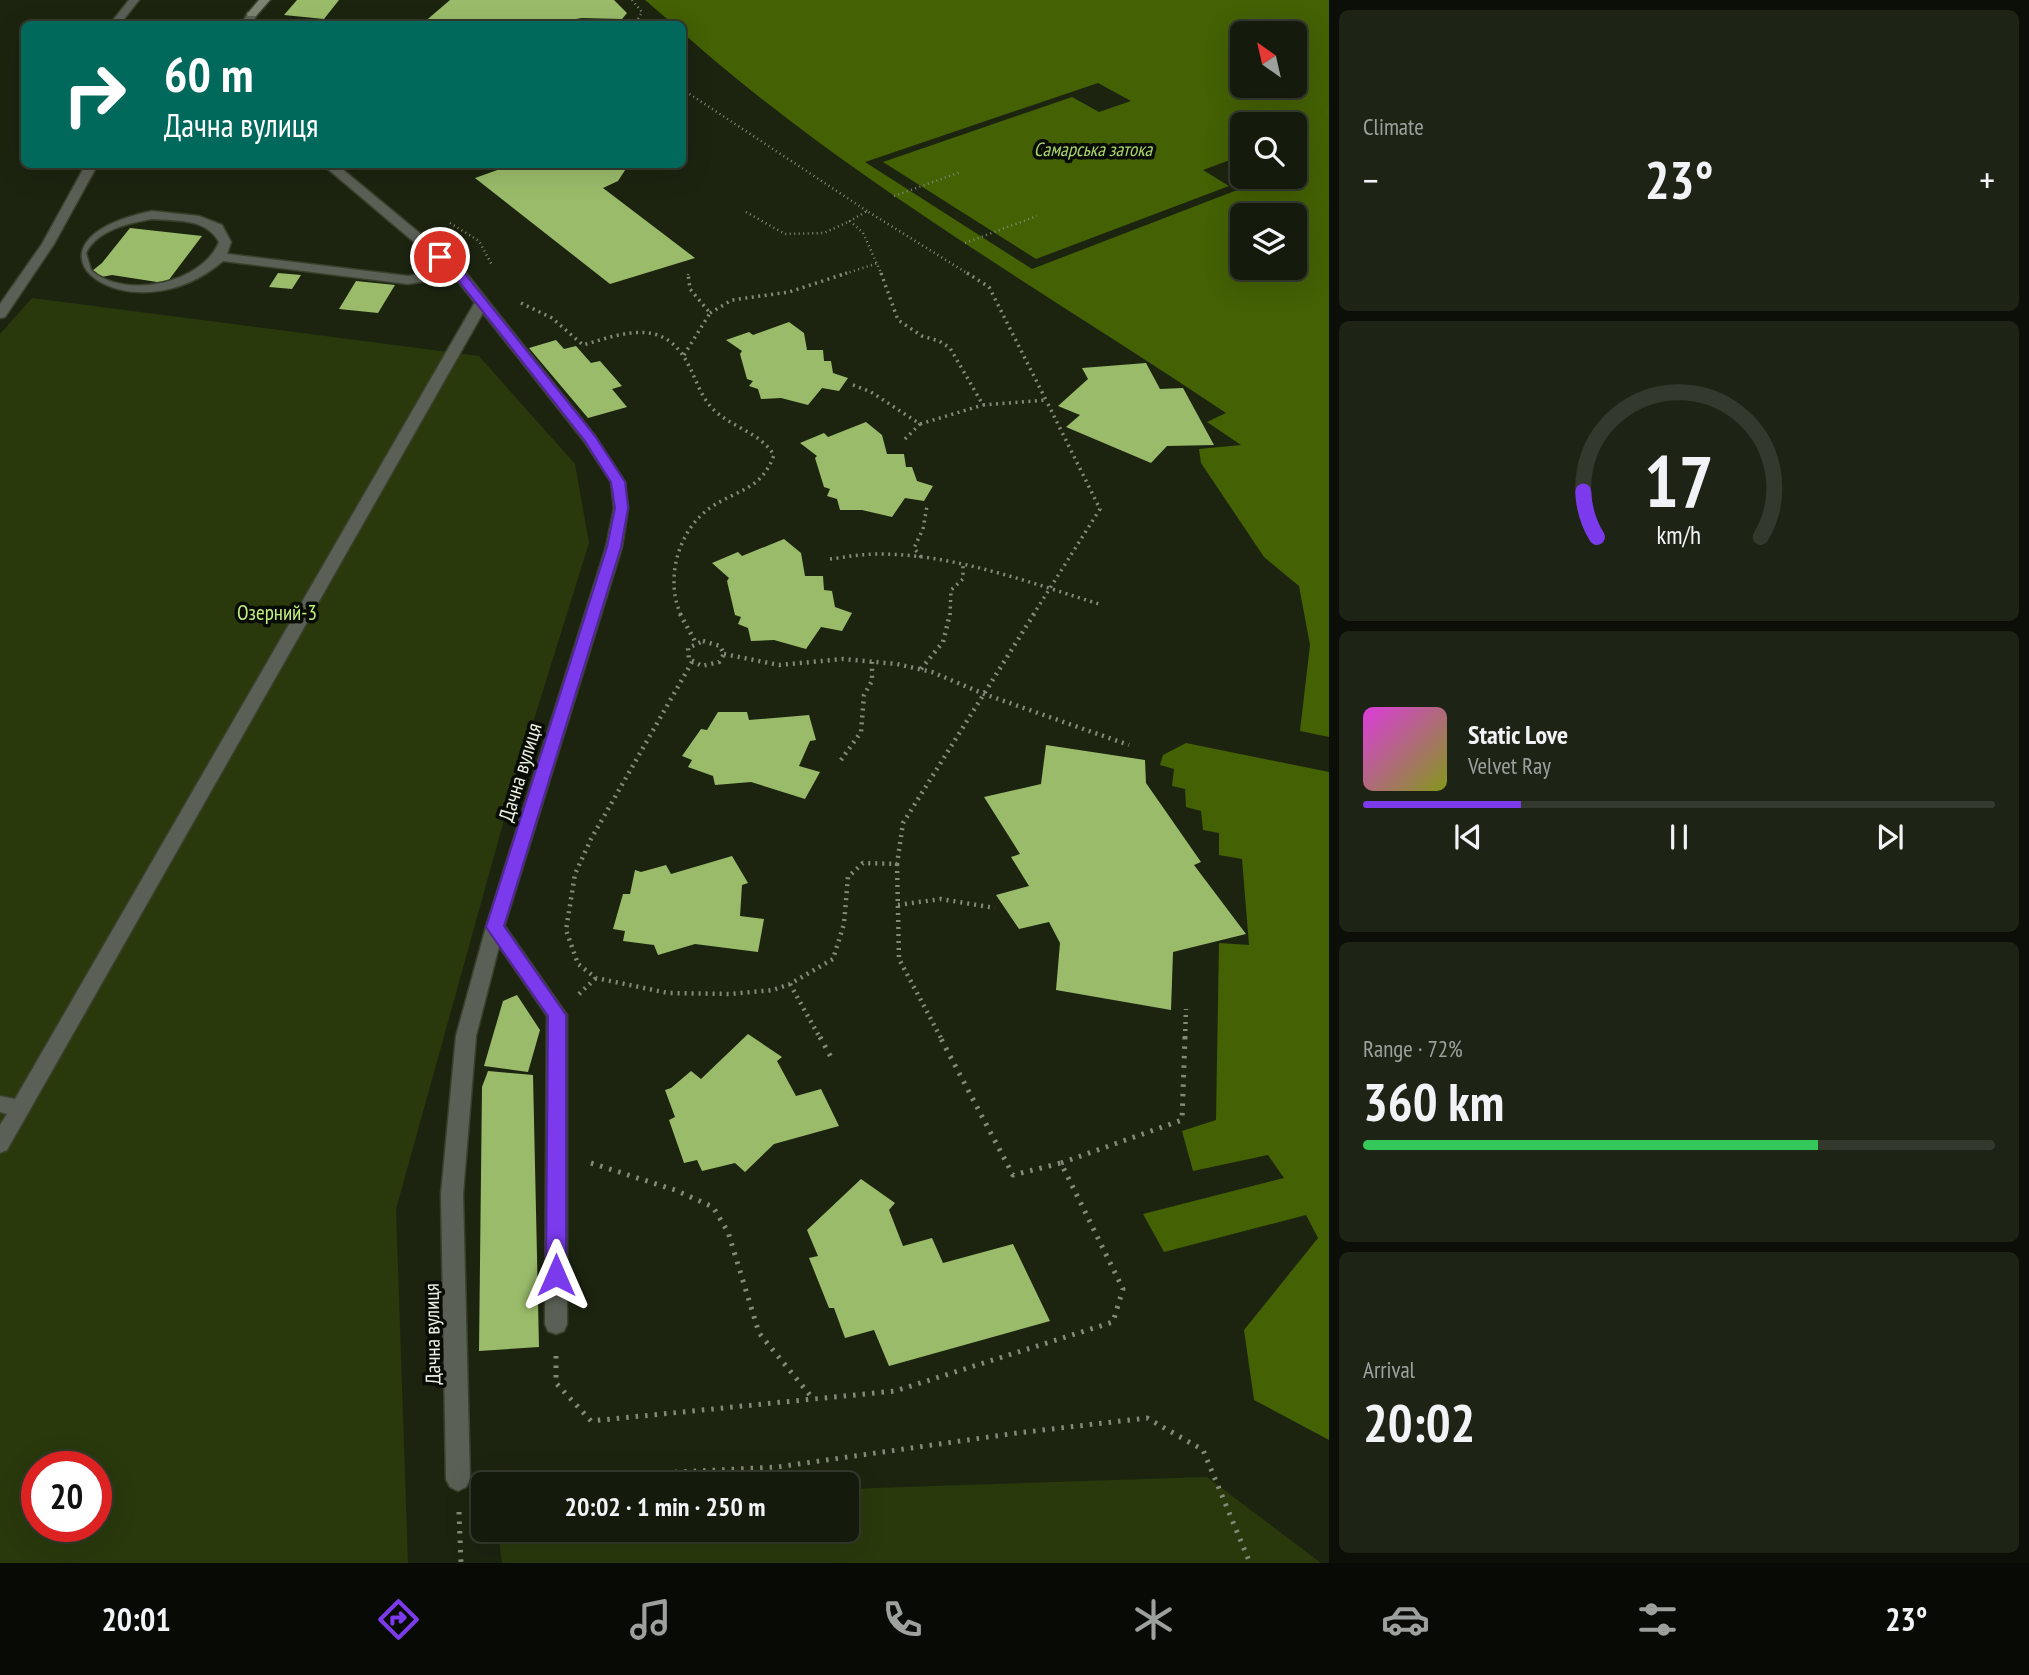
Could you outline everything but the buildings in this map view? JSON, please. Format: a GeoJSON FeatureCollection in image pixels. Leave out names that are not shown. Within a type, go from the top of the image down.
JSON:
{"type":"FeatureCollection","features":[{"type":"Feature","properties":{"kind":"street"},"geometry":{"type":"LineString","coordinates":[[117,21],[134,0]]}},
{"type":"Feature","properties":{"kind":"street"},"geometry":{"type":"LineString","coordinates":[[249,19],[265,0]]}},
{"type":"Feature","properties":{"kind":"street"},"geometry":{"type":"LineString","coordinates":[[0,314],[48,244],[90,168]]}},
{"type":"Feature","properties":{"kind":"street","name":"Дачна вулиця"},"geometry":{"type":"LineString","coordinates":[[333,168],[458,272],[590,439],[618,482],[621,508],[614,547],[495,927],[466,1036],[452,1194],[458,1479]]}},
{"type":"Feature","properties":{"kind":"street"},"geometry":{"type":"LineString","coordinates":[[152,215],[176,215],[213,225],[223,234],[227,245],[222,257],[211,269],[192,279],[145,288],[121,287],[100,282],[86,273],[79,261],[81,249],[91,237],[119,223],[152,215]]}},
{"type":"Feature","properties":{"kind":"street"},"geometry":{"type":"LineString","coordinates":[[222,257],[408,280],[458,272]]}},
{"type":"Feature","properties":{"kind":"street"},"geometry":{"type":"LineString","coordinates":[[0,1144],[10,1106],[481,304]]}},
{"type":"Feature","properties":{"kind":"street"},"geometry":{"type":"LineString","coordinates":[[495,927],[557,1015],[556,1324]]}},
{"type":"Feature","properties":{"kind":"path"},"geometry":{"type":"LineString","coordinates":[[632,0],[642,12],[637,21]]}},
{"type":"Feature","properties":{"kind":"path"},"geometry":{"type":"LineString","coordinates":[[686,92],[867,211],[989,287],[1100,509],[902,823],[897,863],[899,959],[1013,1175],[1061,1163],[1182,1120],[1186,1009]]}},
{"type":"Feature","properties":{"kind":"path"},"geometry":{"type":"LineString","coordinates":[[894,196],[961,172]]}},
{"type":"Feature","properties":{"kind":"path"},"geometry":{"type":"LineString","coordinates":[[746,212],[785,234],[824,233],[867,211]]}},
{"type":"Feature","properties":{"kind":"path"},"geometry":{"type":"LineString","coordinates":[[965,243],[1037,216]]}},
{"type":"Feature","properties":{"kind":"path"},"geometry":{"type":"LineString","coordinates":[[850,221],[863,233],[878,263],[898,320],[922,336],[939,341],[950,348],[983,405]]}},
{"type":"Feature","properties":{"kind":"path"},"geometry":{"type":"LineString","coordinates":[[450,223],[479,241],[489,255],[496,276]]}},
{"type":"Feature","properties":{"kind":"path"},"geometry":{"type":"LineString","coordinates":[[684,355],[710,313],[732,300],[801,289],[878,263]]}},
{"type":"Feature","properties":{"kind":"path"},"geometry":{"type":"LineString","coordinates":[[689,271],[686,278],[692,295],[710,313]]}},
{"type":"Feature","properties":{"kind":"path"},"geometry":{"type":"LineString","coordinates":[[516,300],[552,318],[583,345],[637,329],[668,338],[684,355],[701,394],[716,412],[769,443],[774,454],[771,469],[757,484],[705,511],[687,534],[676,565],[672,593],[696,643]]}},
{"type":"Feature","properties":{"kind":"path"},"geometry":{"type":"LineString","coordinates":[[853,385],[871,392],[920,424]]}},
{"type":"Feature","properties":{"kind":"path"},"geometry":{"type":"LineString","coordinates":[[905,439],[920,424],[983,405],[1046,400]]}},
{"type":"Feature","properties":{"kind":"path"},"geometry":{"type":"LineString","coordinates":[[922,558],[914,548],[923,529],[927,506]]}},
{"type":"Feature","properties":{"kind":"path"},"geometry":{"type":"LineString","coordinates":[[830,559],[881,554],[922,558],[963,566],[1098,604]]}},
{"type":"Feature","properties":{"kind":"path"},"geometry":{"type":"LineString","coordinates":[[921,670],[946,638],[951,620],[951,590],[963,579],[963,566]]}},
{"type":"Feature","properties":{"kind":"path"},"geometry":{"type":"LineString","coordinates":[[696,643],[715,643],[724,654],[719,662],[702,666],[692,662],[687,652],[696,643]]}},
{"type":"Feature","properties":{"kind":"path"},"geometry":{"type":"LineString","coordinates":[[724,654],[779,665],[843,659],[897,664],[921,670],[1129,745]]}},
{"type":"Feature","properties":{"kind":"path"},"geometry":{"type":"LineString","coordinates":[[692,662],[591,839],[575,874],[566,930],[578,964],[596,978],[668,993],[730,994],[773,990],[790,984],[833,959],[844,924],[848,877],[863,863],[897,863]]}},
{"type":"Feature","properties":{"kind":"path"},"geometry":{"type":"LineString","coordinates":[[841,760],[862,732],[863,695],[872,681],[872,662]]}},
{"type":"Feature","properties":{"kind":"path"},"geometry":{"type":"LineString","coordinates":[[898,905],[941,899],[995,908]]}},
{"type":"Feature","properties":{"kind":"path"},"geometry":{"type":"LineString","coordinates":[[790,984],[832,1059]]}},
{"type":"Feature","properties":{"kind":"path"},"geometry":{"type":"LineString","coordinates":[[556,1153],[680,1192],[713,1206],[728,1232],[741,1284],[759,1333],[814,1400]]}},
{"type":"Feature","properties":{"kind":"path"},"geometry":{"type":"LineString","coordinates":[[556,1324],[556,1383],[591,1421],[895,1391],[1112,1322],[1123,1289],[1061,1163]]}},
{"type":"Feature","properties":{"kind":"path"},"geometry":{"type":"LineString","coordinates":[[678,1472],[777,1467],[1017,1433],[1147,1418],[1203,1450],[1250,1563]]}},
{"type":"Feature","properties":{"kind":"path"},"geometry":{"type":"LineString","coordinates":[[458,1479],[461,1563]]}},
{"type":"Feature","properties":{"kind":"green space","name":"Озерний-3"},"geometry":{"type":"Polygon","coordinates":[[[32,298],[479,356],[575,464],[589,543],[516,777],[396,1209],[408,1563],[0,1563],[0,334],[32,298]]]}},
{"type":"Feature","properties":{"kind":"green space"},"geometry":{"type":"Polygon","coordinates":[[[1207,1477],[1321,1563],[502,1563],[499,1542],[859,1542],[859,1489],[1207,1477]]]}},
{"type":"Feature","properties":{"kind":"water","name":"Самарська затока"},"geometry":{"type":"Polygon","coordinates":[[[645,0],[1329,0],[1329,737],[1300,731],[1310,645],[1299,586],[1264,557],[1201,463],[1199,449],[1241,445],[1207,422],[1226,413],[948,232],[812,137],[686,36],[686,21],[670,21],[645,0]]]}},
{"type":"Feature","properties":{"kind":"water"},"geometry":{"type":"Polygon","coordinates":[[[1186,743],[1329,772],[1329,1440],[1254,1400],[1244,1330],[1318,1238],[1306,1215],[1164,1252],[1143,1214],[1284,1178],[1268,1155],[1193,1171],[1182,1131],[1216,1120],[1219,943],[1249,945],[1242,859],[1219,855],[1219,833],[1203,830],[1201,811],[1186,807],[1185,789],[1172,786],[1174,769],[1160,765],[1163,755],[1186,743]]]}},
{"type":"Feature","properties":{"kind":"pier"},"geometry":{"type":"Polygon","coordinates":[[[1098,83],[1131,101],[1099,112],[1072,97],[883,162],[1036,259],[1229,186],[1203,170],[1230,160],[1230,189],[1240,189],[1032,269],[865,162],[1098,83]]]}},
{"type":"Feature","properties":{"kind":"route"},"geometry":{"type":"LineString","coordinates":[[440,257],[458,272],[590,439],[618,482],[621,508],[614,547],[495,927],[557,1015],[556,1275]]}}]}
